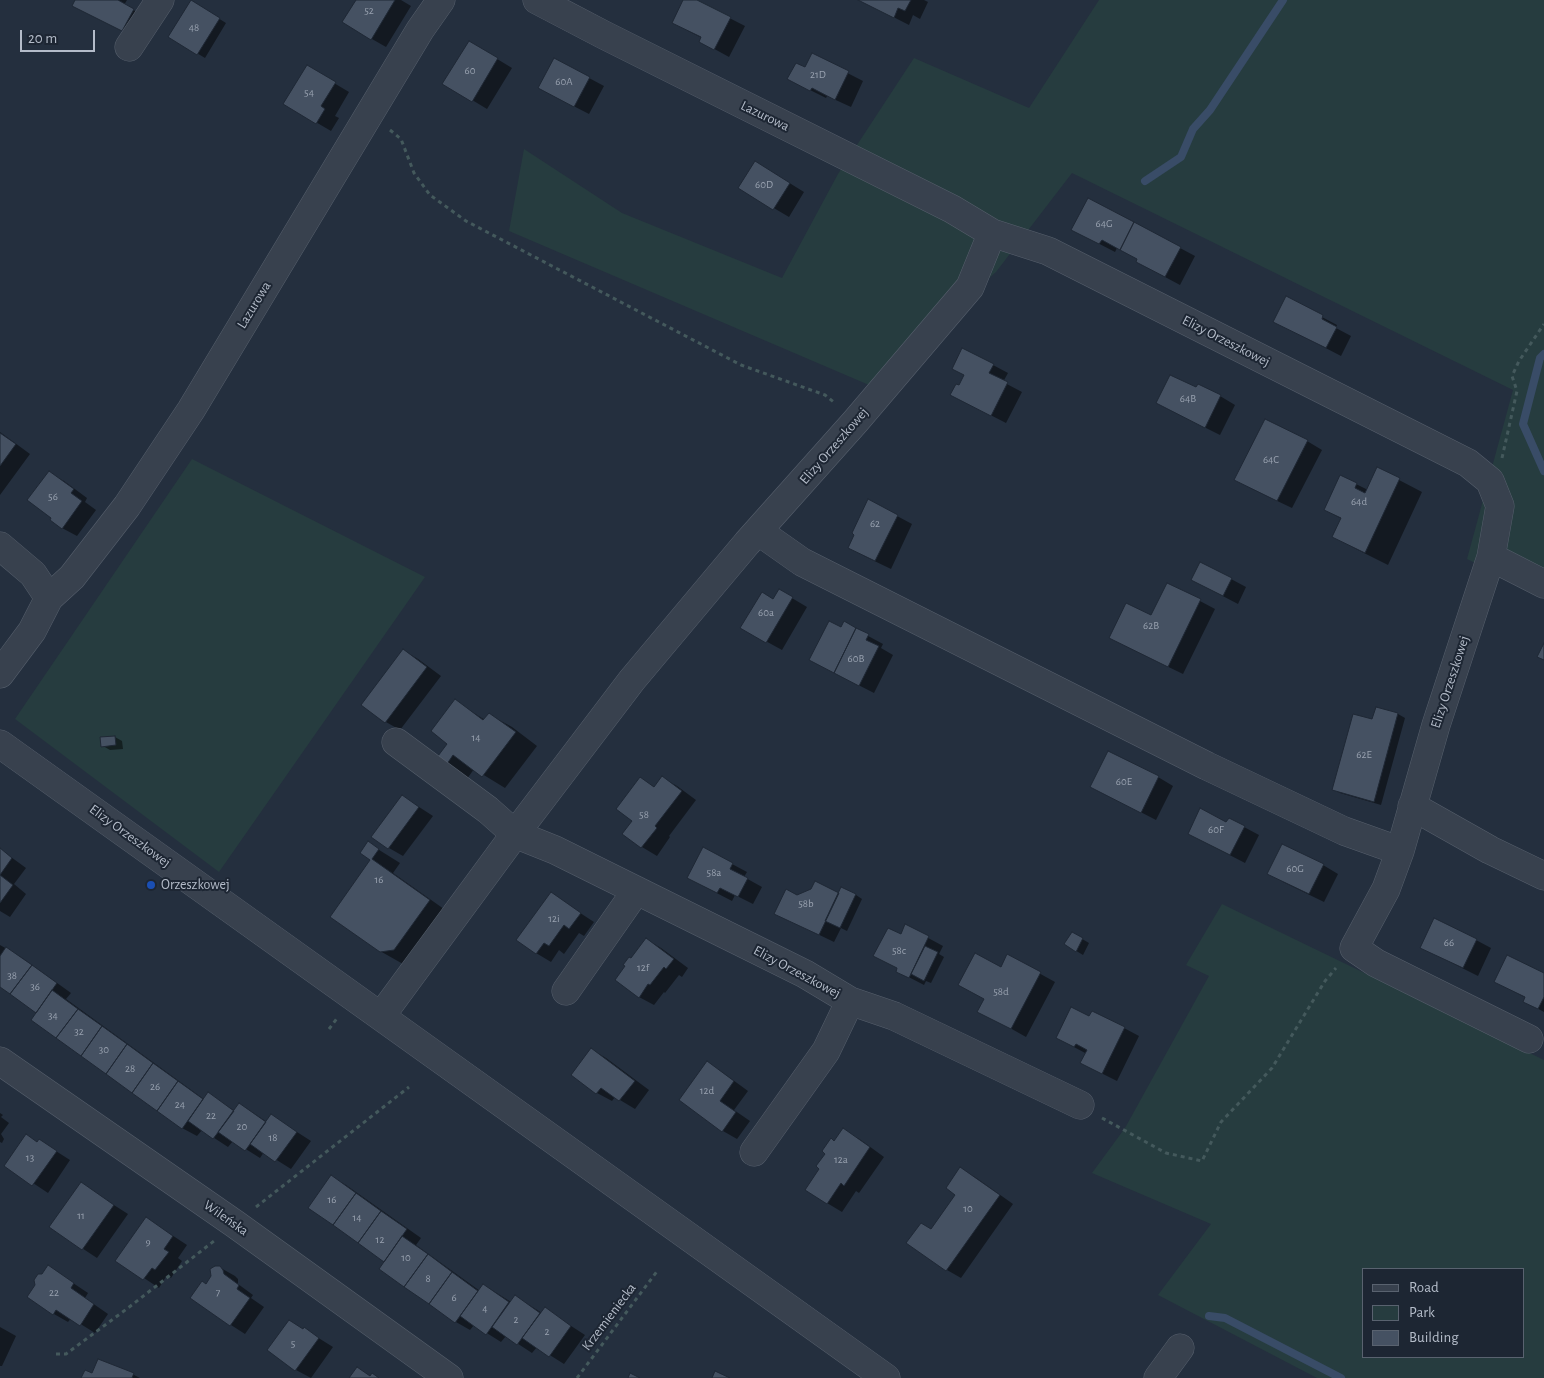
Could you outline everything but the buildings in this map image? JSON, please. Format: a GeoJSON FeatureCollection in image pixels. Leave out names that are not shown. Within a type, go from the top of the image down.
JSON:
{"type":"FeatureCollection","features":[{"type":"Feature","properties":{"kind":"street"},"geometry":{"type":"LineString","coordinates":[[129,47],[160,0]]}},
{"type":"Feature","properties":{"kind":"street","name":"Lazurowa"},"geometry":{"type":"LineString","coordinates":[[49,598],[72,577],[127,506],[196,402],[420,30],[441,0]]}},
{"type":"Feature","properties":{"kind":"street","name":"Lazurowa"},"geometry":{"type":"LineString","coordinates":[[537,0],[604,36],[952,209],[992,233]]}},
{"type":"Feature","properties":{"kind":"street","name":"Elizy Orzeszkowej"},"geometry":{"type":"LineString","coordinates":[[381,1016],[515,834],[632,680],[758,531],[855,422],[970,287],[992,233],[1048,250],[1468,463],[1490,481],[1500,506],[1491,557],[1436,725],[1400,851],[1386,889],[1354,948]]}},
{"type":"Feature","properties":{"kind":"street"},"geometry":{"type":"LineString","coordinates":[[758,531],[802,562],[1189,757],[1344,831],[1400,851]]}},
{"type":"Feature","properties":{"kind":"street"},"geometry":{"type":"LineString","coordinates":[[0,546],[33,574],[49,598],[32,631],[0,674]]}},
{"type":"Feature","properties":{"kind":"street"},"geometry":{"type":"LineString","coordinates":[[1491,557],[1544,584]]}},
{"type":"Feature","properties":{"kind":"street"},"geometry":{"type":"LineString","coordinates":[[396,742],[488,810],[515,834]]}},
{"type":"Feature","properties":{"kind":"street","name":"Elizy Orzeszkowej"},"geometry":{"type":"LineString","coordinates":[[0,744],[886,1378]]}},
{"type":"Feature","properties":{"kind":"street"},"geometry":{"type":"LineString","coordinates":[[1412,806],[1490,850],[1544,876]]}},
{"type":"Feature","properties":{"kind":"street","name":"Elizy Orzeszkowej"},"geometry":{"type":"LineString","coordinates":[[515,834],[555,850],[805,974],[850,1001],[894,1016],[1080,1105]]}},
{"type":"Feature","properties":{"kind":"street"},"geometry":{"type":"LineString","coordinates":[[566,991],[636,891]]}},
{"type":"Feature","properties":{"kind":"street"},"geometry":{"type":"LineString","coordinates":[[1354,948],[1376,963],[1529,1040]]}},
{"type":"Feature","properties":{"kind":"street"},"geometry":{"type":"LineString","coordinates":[[754,1152],[826,1051],[850,1001]]}},
{"type":"Feature","properties":{"kind":"street","name":"Wileńska"},"geometry":{"type":"LineString","coordinates":[[0,1061],[242,1230],[449,1378]]}},
{"type":"Feature","properties":{"kind":"street"},"geometry":{"type":"LineString","coordinates":[[1158,1378],[1180,1348]]}},
{"type":"Feature","properties":{"kind":"path"},"geometry":{"type":"LineString","coordinates":[[369,115],[401,138],[414,173],[430,195],[466,221],[741,365],[826,395],[855,422]]}},
{"type":"Feature","properties":{"kind":"path"},"geometry":{"type":"LineString","coordinates":[[1490,481],[1502,458],[1517,391],[1512,376],[1519,361],[1544,324]]}},
{"type":"Feature","properties":{"kind":"path"},"geometry":{"type":"LineString","coordinates":[[1080,1105],[1166,1153],[1202,1161],[1221,1122],[1272,1068],[1325,981],[1354,948]]}},
{"type":"Feature","properties":{"kind":"path","name":"Krzemieniecka"},"geometry":{"type":"LineString","coordinates":[[577,1378],[658,1270]]}},
{"type":"Feature","properties":{"kind":"green space"},"geometry":{"type":"Polygon","coordinates":[[[1099,0],[1544,0],[1544,597],[1467,559],[1513,390],[1072,173],[996,272],[869,385],[509,231],[524,149],[622,213],[782,278],[838,174],[914,58],[1029,108],[1099,0]]]}},
{"type":"Feature","properties":{"kind":"green space"},"geometry":{"type":"Polygon","coordinates":[[[192,459],[425,577],[219,872],[15,719],[192,459]]]}},
{"type":"Feature","properties":{"kind":"green space"},"geometry":{"type":"Polygon","coordinates":[[[1222,904],[1544,1060],[1544,1378],[1317,1378],[1158,1295],[1211,1224],[1092,1173],[1125,1128],[1209,976],[1186,965],[1222,904]]]}},
{"type":"Feature","properties":{"kind":"waterway"},"geometry":{"type":"LineString","coordinates":[[1145,181],[1181,157],[1193,129],[1210,110],[1283,0]]}},
{"type":"Feature","properties":{"kind":"waterway"},"geometry":{"type":"LineString","coordinates":[[1544,354],[1540,358],[1523,424],[1544,471]]}},
{"type":"Feature","properties":{"kind":"waterway"},"geometry":{"type":"LineString","coordinates":[[1209,1316],[1225,1318],[1341,1378]]}},
{"type":"Feature","properties":{"kind":"place","name":"Orzeszkowej"},"geometry":{"type":"Point","coordinates":[151,885]}}]}
